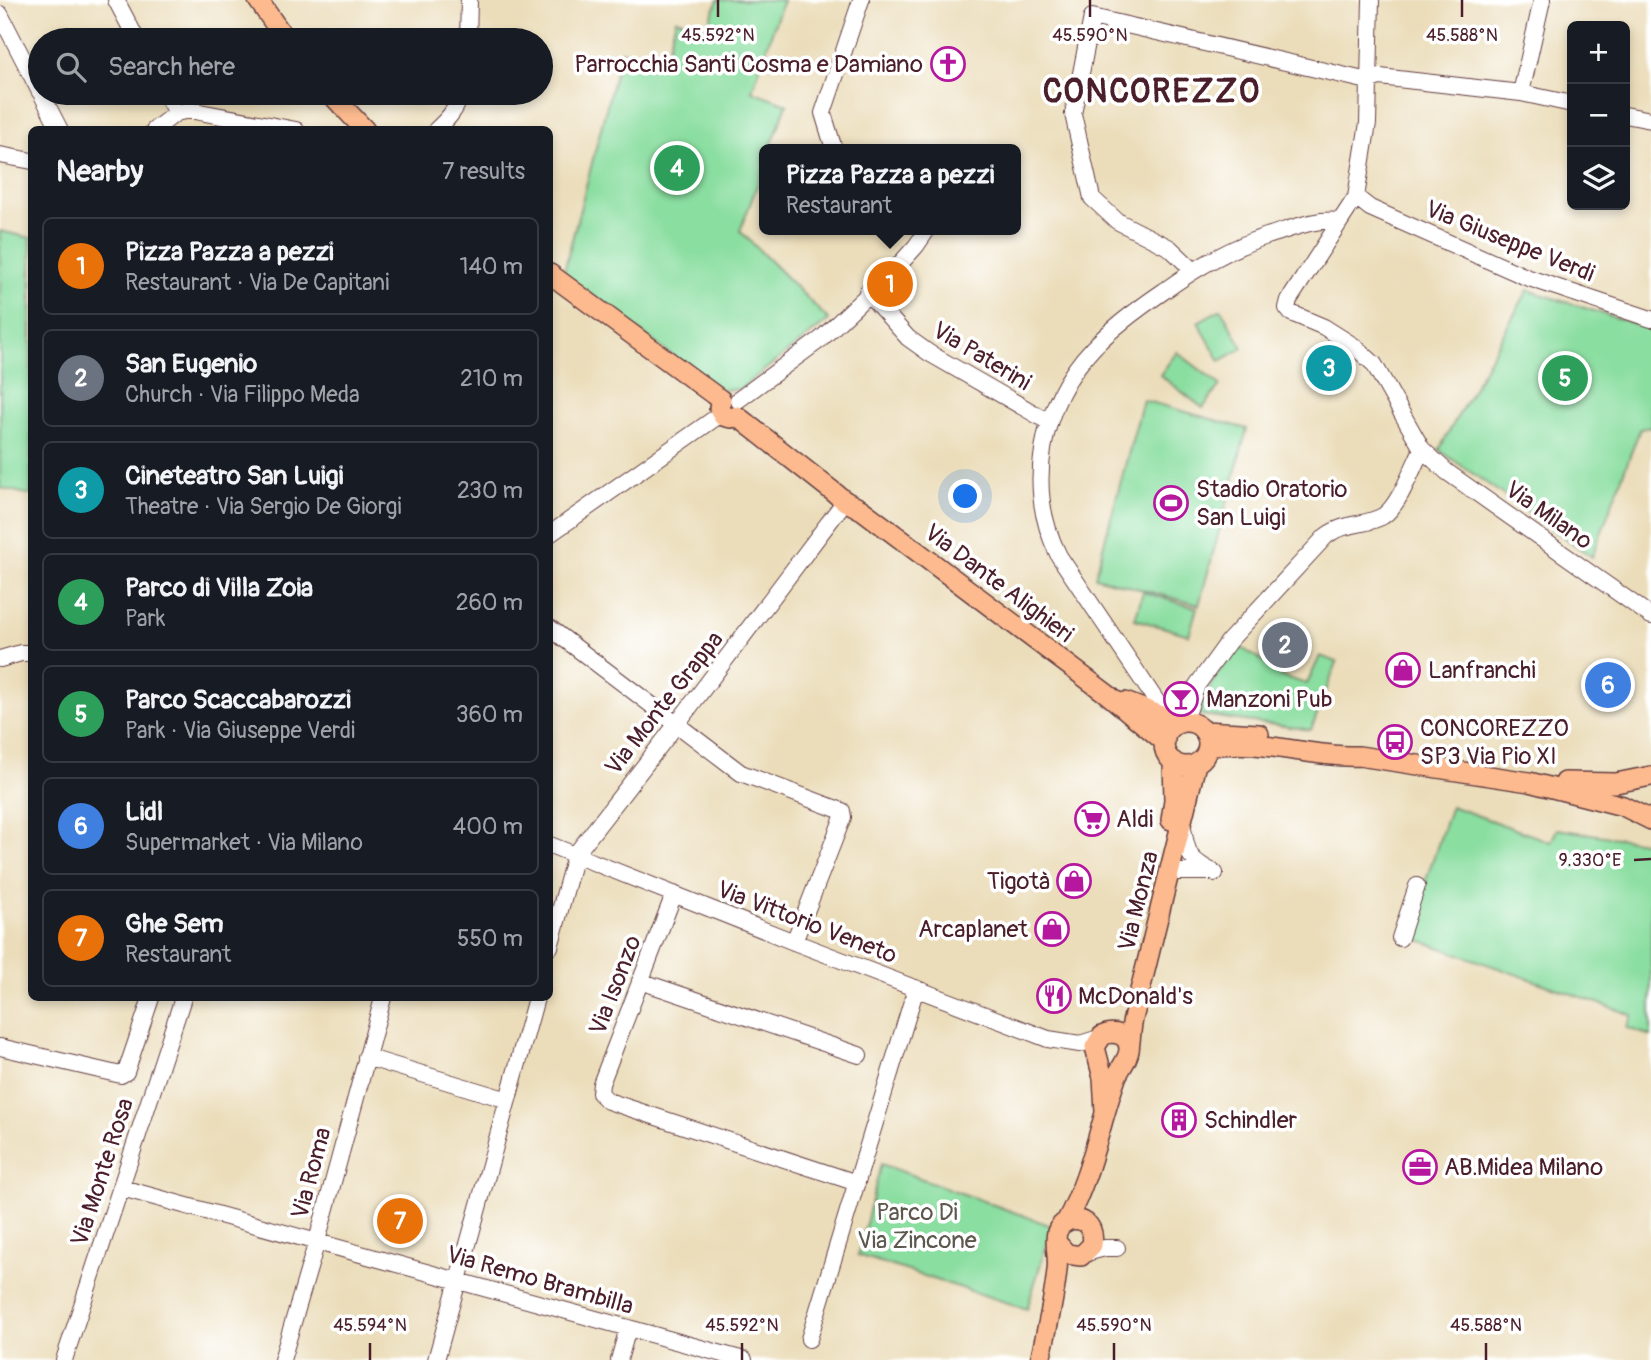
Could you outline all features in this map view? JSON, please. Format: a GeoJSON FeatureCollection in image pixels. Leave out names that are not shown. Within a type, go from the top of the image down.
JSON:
{"type":"FeatureCollection","features":[{"type":"Feature","properties":{"kind":"main road"},"geometry":{"type":"LineString","coordinates":[[258,0],[278,28]]}},
{"type":"Feature","properties":{"kind":"main road"},"geometry":{"type":"LineString","coordinates":[[341,105],[361,126]]}},
{"type":"Feature","properties":{"kind":"main road","name":"Via Dante Alighieri"},"geometry":{"type":"LineString","coordinates":[[553,276],[851,493],[853,506],[1107,694],[1165,742]]}},
{"type":"Feature","properties":{"kind":"main road","name":"Via Dante Alighieri"},"geometry":{"type":"LineString","coordinates":[[1107,694],[1179,717]]}},
{"type":"Feature","properties":{"kind":"main road"},"geometry":{"type":"LineString","coordinates":[[1206,739],[1203,758],[1196,764],[1184,766],[1173,761],[1167,754],[1165,742],[1179,717],[1193,723],[1206,739],[1220,744],[1257,745],[1336,757],[1359,756],[1529,782],[1623,806],[1648,818]]}},
{"type":"Feature","properties":{"kind":"main road","name":"Via Monza"},"geometry":{"type":"LineString","coordinates":[[1105,1035],[1122,1021],[1126,1012],[1164,865],[1174,800],[1173,761]]}},
{"type":"Feature","properties":{"kind":"main road","name":"Via Monza"},"geometry":{"type":"LineString","coordinates":[[1066,1222],[1089,1172],[1105,1112],[1126,1057],[1134,1014],[1196,764]]}},
{"type":"Feature","properties":{"kind":"main road"},"geometry":{"type":"LineString","coordinates":[[1529,782],[1605,783],[1649,776]]}},
{"type":"Feature","properties":{"kind":"main road"},"geometry":{"type":"LineString","coordinates":[[1648,818],[1638,809],[1636,796],[1639,787],[1649,776]]}},
{"type":"Feature","properties":{"kind":"main road"},"geometry":{"type":"LineString","coordinates":[[1105,1035],[1123,1037],[1128,1042],[1126,1057],[1110,1067],[1098,1060],[1095,1049],[1105,1035]]}},
{"type":"Feature","properties":{"kind":"main road","name":"Via Monza"},"geometry":{"type":"LineString","coordinates":[[1098,1060],[1104,1088],[1105,1112]]}},
{"type":"Feature","properties":{"kind":"main road","name":"Via Monza"},"geometry":{"type":"LineString","coordinates":[[1089,1172],[1087,1208],[1091,1228]]}},
{"type":"Feature","properties":{"kind":"main road"},"geometry":{"type":"LineString","coordinates":[[1040,1360],[1053,1305],[1058,1231],[1066,1222],[1079,1220],[1091,1228],[1093,1242],[1068,1274],[1053,1305]]}},
{"type":"Feature","properties":{"kind":"main road"},"geometry":{"type":"LineString","coordinates":[[1058,1244],[1065,1254],[1083,1254]]}},
{"type":"Feature","properties":{"kind":"street"},"geometry":{"type":"LineString","coordinates":[[116,0],[131,28]]}},
{"type":"Feature","properties":{"kind":"street"},"geometry":{"type":"LineString","coordinates":[[468,28],[469,0]]}},
{"type":"Feature","properties":{"kind":"street"},"geometry":{"type":"LineString","coordinates":[[832,144],[823,113],[861,0]]}},
{"type":"Feature","properties":{"kind":"street"},"geometry":{"type":"LineString","coordinates":[[1371,0],[1368,124],[1356,197],[1339,221],[1324,219],[1247,243],[1194,270],[1137,309],[1092,348],[1066,387],[1049,422],[1039,465],[1042,505],[1050,539],[1059,556],[1179,717],[1197,685],[1229,640],[1326,536],[1337,527],[1382,516],[1393,506],[1422,449]]}},
{"type":"Feature","properties":{"kind":"street"},"geometry":{"type":"LineString","coordinates":[[1521,93],[1542,0]]}},
{"type":"Feature","properties":{"kind":"street"},"geometry":{"type":"LineString","coordinates":[[0,14],[28,69]]}},
{"type":"Feature","properties":{"kind":"street"},"geometry":{"type":"LineString","coordinates":[[1194,270],[1170,248],[1117,221],[1091,198],[1073,114],[1092,18],[1368,81],[1380,77],[1521,93],[1567,103]]}},
{"type":"Feature","properties":{"kind":"street"},"geometry":{"type":"LineString","coordinates":[[47,105],[58,126]]}},
{"type":"Feature","properties":{"kind":"street"},"geometry":{"type":"LineString","coordinates":[[172,105],[176,113]]}},
{"type":"Feature","properties":{"kind":"street"},"geometry":{"type":"LineString","coordinates":[[440,126],[457,105]]}},
{"type":"Feature","properties":{"kind":"street"},"geometry":{"type":"LineString","coordinates":[[159,126],[176,113],[189,110],[276,126]]}},
{"type":"Feature","properties":{"kind":"street"},"geometry":{"type":"LineString","coordinates":[[1630,116],[1650,120]]}},
{"type":"Feature","properties":{"kind":"street"},"geometry":{"type":"LineString","coordinates":[[0,155],[28,160]]}},
{"type":"Feature","properties":{"kind":"street","name":"Via Giuseppe Verdi"},"geometry":{"type":"LineString","coordinates":[[1356,197],[1370,208],[1525,277],[1651,319]]}},
{"type":"Feature","properties":{"kind":"street","name":"Via Milano"},"geometry":{"type":"LineString","coordinates":[[1339,221],[1289,300],[1287,308],[1292,313],[1324,327],[1354,346],[1374,363],[1422,449],[1447,472],[1651,616]]}},
{"type":"Feature","properties":{"kind":"street"},"geometry":{"type":"LineString","coordinates":[[553,532],[732,408],[821,339],[867,292],[899,265],[923,235]]}},
{"type":"Feature","properties":{"kind":"street","name":"Via Paterini"},"geometry":{"type":"LineString","coordinates":[[867,292],[908,338],[929,353],[1049,422]]}},
{"type":"Feature","properties":{"kind":"street","name":"Via Monte Grappa"},"geometry":{"type":"LineString","coordinates":[[553,936],[575,855],[853,506]]}},
{"type":"Feature","properties":{"kind":"street"},"geometry":{"type":"LineString","coordinates":[[553,630],[741,774],[842,811],[843,817],[794,942]]}},
{"type":"Feature","properties":{"kind":"street"},"geometry":{"type":"LineString","coordinates":[[0,659],[28,653]]}},
{"type":"Feature","properties":{"kind":"street"},"geometry":{"type":"LineString","coordinates":[[1171,872],[1215,873],[1189,856],[1182,823]]}},
{"type":"Feature","properties":{"kind":"street","name":"Via Vittorio Veneto"},"geometry":{"type":"LineString","coordinates":[[553,846],[1098,1060]]}},
{"type":"Feature","properties":{"kind":"street"},"geometry":{"type":"LineString","coordinates":[[1400,938],[1417,886]]}},
{"type":"Feature","properties":{"kind":"street","name":"Via Isonzo"},"geometry":{"type":"LineString","coordinates":[[674,894],[601,1084],[600,1093],[608,1101],[857,1184]]}},
{"type":"Feature","properties":{"kind":"street"},"geometry":{"type":"LineString","coordinates":[[640,981],[859,1055]]}},
{"type":"Feature","properties":{"kind":"street"},"geometry":{"type":"LineString","coordinates":[[809,1339],[916,988]]}},
{"type":"Feature","properties":{"kind":"street"},"geometry":{"type":"LineString","coordinates":[[0,1047],[121,1075],[126,1072],[150,1001]]}},
{"type":"Feature","properties":{"kind":"street","name":"Via Monte Rosa"},"geometry":{"type":"LineString","coordinates":[[64,1360],[182,1001]]}},
{"type":"Feature","properties":{"kind":"street","name":"Via Roma"},"geometry":{"type":"LineString","coordinates":[[282,1360],[382,1001]]}},
{"type":"Feature","properties":{"kind":"street"},"geometry":{"type":"LineString","coordinates":[[436,1360],[535,1001]]}},
{"type":"Feature","properties":{"kind":"street","name":"Via Vittorio Veneto"},"geometry":{"type":"LineString","coordinates":[[1048,1039],[1080,1044],[1105,1035]]}},
{"type":"Feature","properties":{"kind":"street"},"geometry":{"type":"LineString","coordinates":[[366,1057],[508,1100]]}},
{"type":"Feature","properties":{"kind":"street","name":"Via Remo Brambilla"},"geometry":{"type":"LineString","coordinates":[[122,1188],[744,1360]]}},
{"type":"Feature","properties":{"kind":"street"},"geometry":{"type":"LineString","coordinates":[[619,1360],[628,1328]]}},
{"type":"Feature","properties":{"kind":"green space"},"geometry":{"type":"Polygon","coordinates":[[[718,0],[783,0],[752,91],[787,104],[772,144],[759,144],[759,180],[740,231],[829,320],[740,389],[719,390],[563,275],[621,51],[665,62],[676,19],[707,28],[718,0]]]}},
{"type":"Feature","properties":{"kind":"green space"},"geometry":{"type":"Polygon","coordinates":[[[0,231],[28,237],[28,494],[0,488],[0,231]]]}},
{"type":"Feature","properties":{"kind":"green space"},"geometry":{"type":"Polygon","coordinates":[[[1528,290],[1651,329],[1651,427],[1640,429],[1592,557],[1439,450],[1528,290]]]}},
{"type":"Feature","properties":{"kind":"green space"},"geometry":{"type":"Polygon","coordinates":[[[1221,309],[1243,348],[1220,361],[1198,322],[1221,309]]]}},
{"type":"Feature","properties":{"kind":"green space"},"geometry":{"type":"Polygon","coordinates":[[[1177,352],[1220,385],[1203,408],[1160,375],[1177,352]]]}},
{"type":"Feature","properties":{"kind":"green space","name":"Stadio Oratorio San Luigi"},"geometry":{"type":"Polygon","coordinates":[[[1143,400],[1247,429],[1199,605],[1095,577],[1143,400]]]}},
{"type":"Feature","properties":{"kind":"green space"},"geometry":{"type":"Polygon","coordinates":[[[1143,592],[1197,608],[1189,635],[1135,619],[1143,592]]]}},
{"type":"Feature","properties":{"kind":"green space"},"geometry":{"type":"Polygon","coordinates":[[[1235,644],[1277,670],[1280,676],[1307,684],[1320,656],[1337,662],[1311,730],[1194,714],[1235,644]]]}},
{"type":"Feature","properties":{"kind":"green space"},"geometry":{"type":"Polygon","coordinates":[[[1451,806],[1551,842],[1557,829],[1651,843],[1651,1036],[1627,1028],[1632,1015],[1407,936],[1451,806]]]}},
{"type":"Feature","properties":{"kind":"green space","name":"Parco Di Via Zincone"},"geometry":{"type":"Polygon","coordinates":[[[881,1164],[1052,1226],[1027,1309],[858,1255],[881,1164]]]}},
{"type":"Feature","properties":{"kind":"place","name":"Parrocchia Santi Cosma e Damiano"},"geometry":{"type":"Point","coordinates":[948,64]}},
{"type":"Feature","properties":{"kind":"place","name":"Parco di Villa Zoia"},"geometry":{"type":"Point","coordinates":[677,168]}},
{"type":"Feature","properties":{"kind":"place","name":"Pizza Pazza a pezzi"},"geometry":{"type":"Point","coordinates":[890,284]}},
{"type":"Feature","properties":{"kind":"place","name":"Cineteatro San Luigi"},"geometry":{"type":"Point","coordinates":[1329,368]}},
{"type":"Feature","properties":{"kind":"place","name":"Parco Scaccabarozzi"},"geometry":{"type":"Point","coordinates":[1565,378]}},
{"type":"Feature","properties":{"kind":"place","name":"Stadio Oratorio San Luigi"},"geometry":{"type":"Point","coordinates":[1171,503]}},
{"type":"Feature","properties":{"kind":"place","name":"San Eugenio"},"geometry":{"type":"Point","coordinates":[1285,645]}},
{"type":"Feature","properties":{"kind":"place","name":"Lanfranchi"},"geometry":{"type":"Point","coordinates":[1403,670]}},
{"type":"Feature","properties":{"kind":"place","name":"Lidl"},"geometry":{"type":"Point","coordinates":[1608,685]}},
{"type":"Feature","properties":{"kind":"place","name":"Manzoni Pub"},"geometry":{"type":"Point","coordinates":[1181,699]}},
{"type":"Feature","properties":{"kind":"place","name":"CONCOREZZO SP3 Via Pio XI"},"geometry":{"type":"Point","coordinates":[1395,742]}},
{"type":"Feature","properties":{"kind":"place","name":"Aldi"},"geometry":{"type":"Point","coordinates":[1092,819]}},
{"type":"Feature","properties":{"kind":"place","name":"Tigotà"},"geometry":{"type":"Point","coordinates":[1074,881]}},
{"type":"Feature","properties":{"kind":"place","name":"Arcaplanet"},"geometry":{"type":"Point","coordinates":[1052,929]}},
{"type":"Feature","properties":{"kind":"place","name":"McDonald's"},"geometry":{"type":"Point","coordinates":[1054,996]}},
{"type":"Feature","properties":{"kind":"place","name":"Schindler"},"geometry":{"type":"Point","coordinates":[1179,1120]}},
{"type":"Feature","properties":{"kind":"place","name":"AB.Midea Milano"},"geometry":{"type":"Point","coordinates":[1420,1167]}},
{"type":"Feature","properties":{"kind":"place","name":"Ghe Sem"},"geometry":{"type":"Point","coordinates":[400,1221]}},
{"type":"Feature","properties":{"kind":"district","name":"CONCOREZZO"},"geometry":{"type":"Point","coordinates":[1152,91]}}]}
